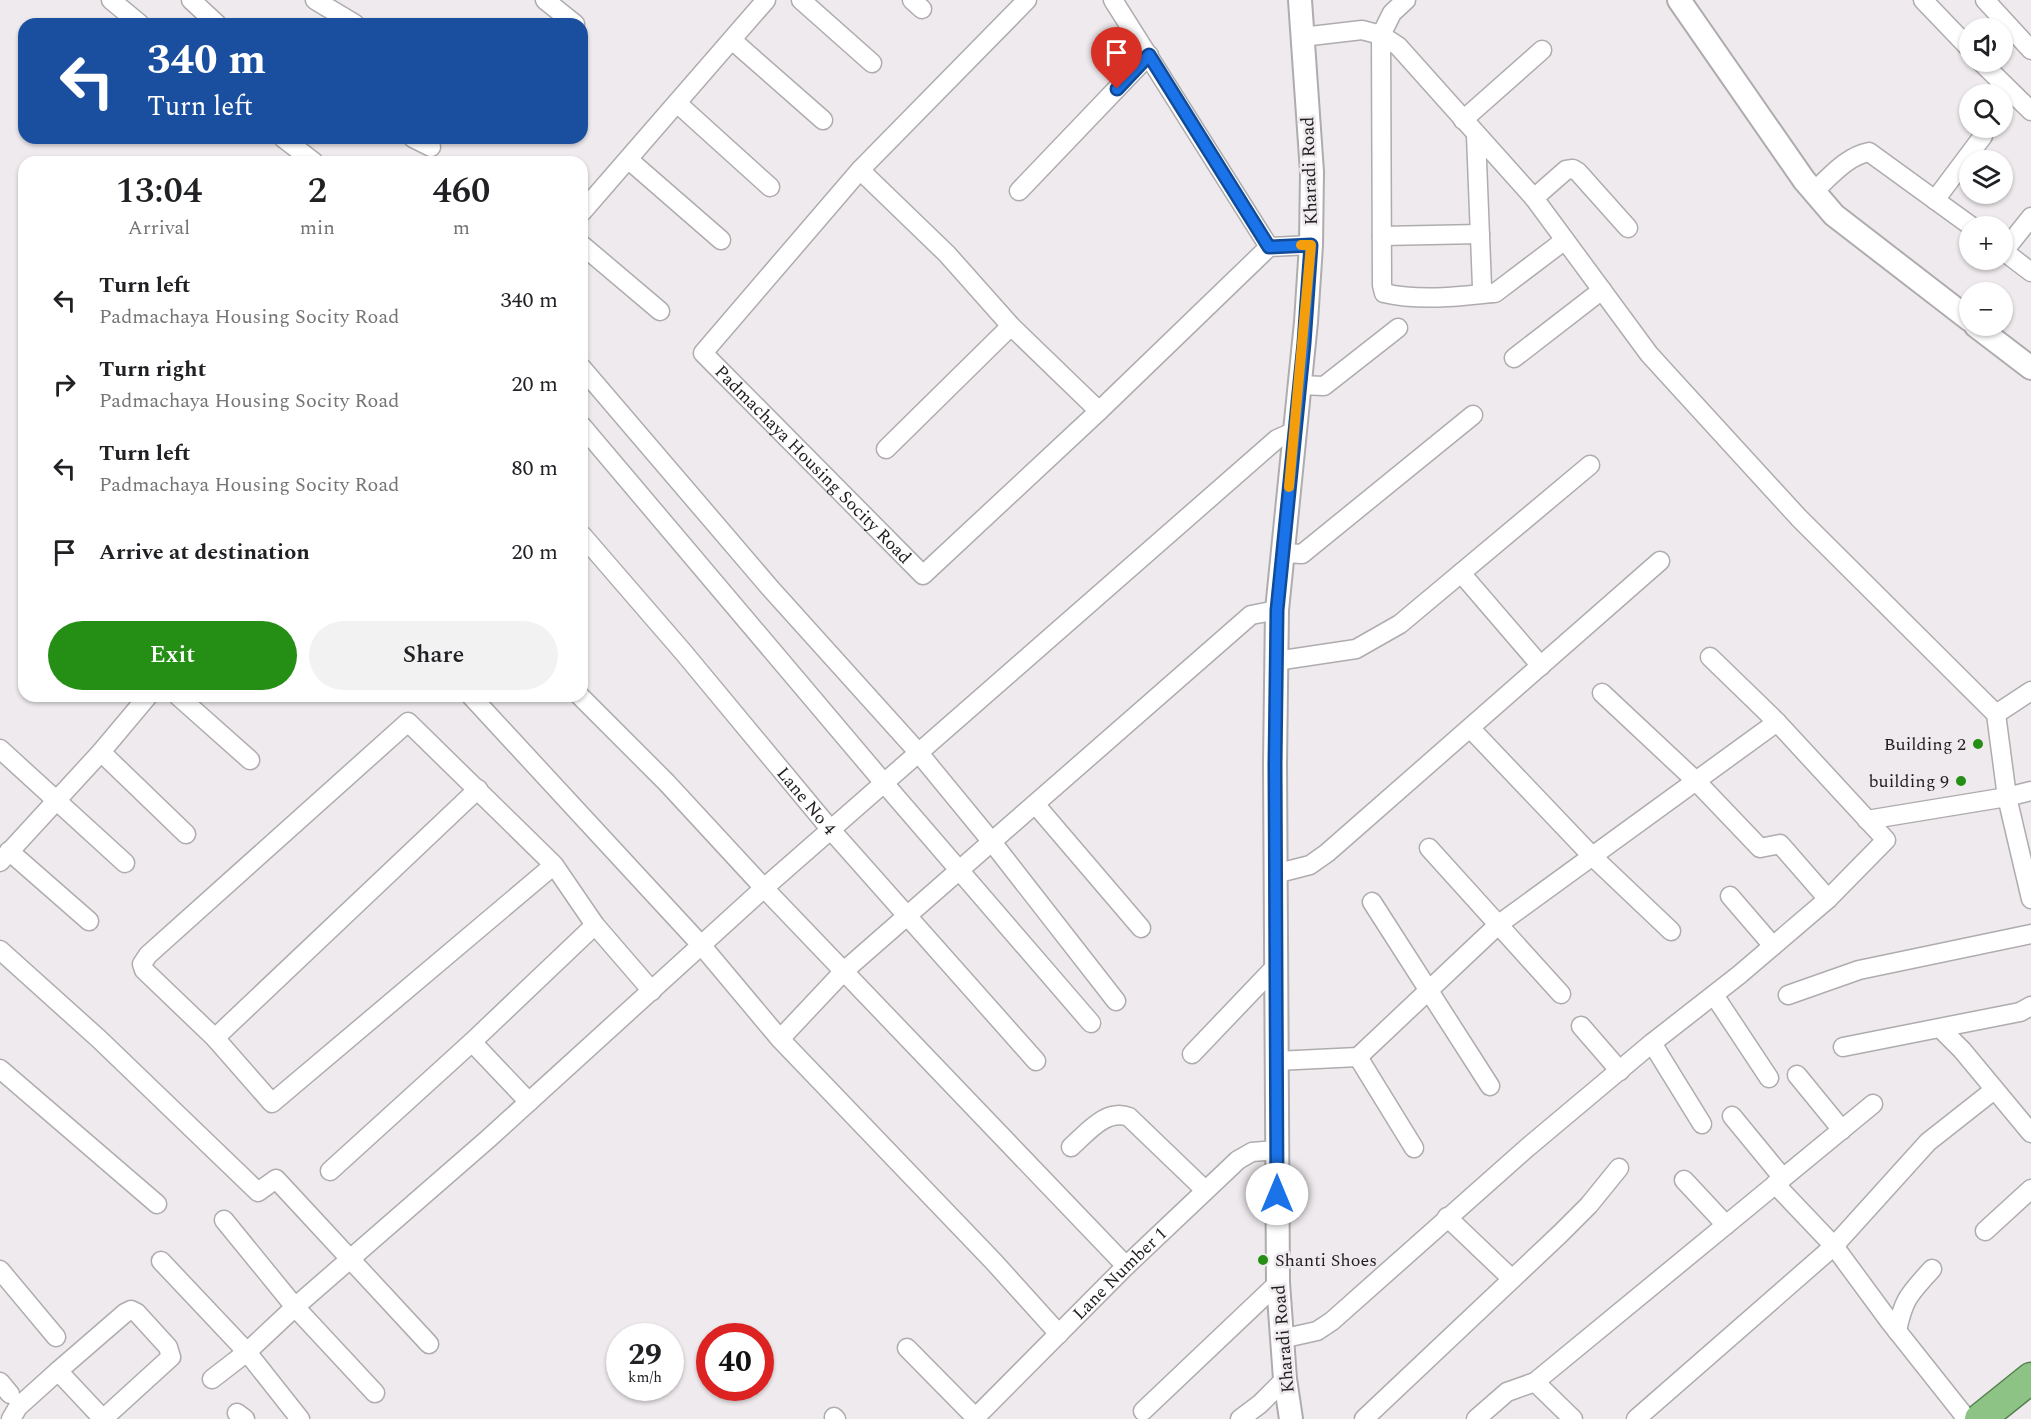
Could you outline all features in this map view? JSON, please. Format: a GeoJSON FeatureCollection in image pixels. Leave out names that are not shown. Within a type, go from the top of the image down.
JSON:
{"type":"FeatureCollection","features":[{"type":"Feature","properties":{"kind":"highway"},"geometry":{"type":"LineString","coordinates":[[1980,1419],[2031,1378]]}},
{"type":"Feature","properties":{"kind":"street"},"geometry":{"type":"LineString","coordinates":[[111,0],[133,18]]}},
{"type":"Feature","properties":{"kind":"street"},"geometry":{"type":"LineString","coordinates":[[191,0],[210,18]]}},
{"type":"Feature","properties":{"kind":"street"},"geometry":{"type":"LineString","coordinates":[[315,0],[345,18]]}},
{"type":"Feature","properties":{"kind":"street"},"geometry":{"type":"LineString","coordinates":[[545,0],[568,18]]}},
{"type":"Feature","properties":{"kind":"street"},"geometry":{"type":"LineString","coordinates":[[588,205],[766,0]]}},
{"type":"Feature","properties":{"kind":"street"},"geometry":{"type":"LineString","coordinates":[[801,0],[872,63]]}},
{"type":"Feature","properties":{"kind":"street","name":"Padmachaya Housing Socity Road"},"geometry":{"type":"LineString","coordinates":[[1027,0],[860,170],[703,353],[923,575],[1099,411],[1269,247]]}},
{"type":"Feature","properties":{"kind":"street"},"geometry":{"type":"LineString","coordinates":[[1113,0],[1269,247],[1311,245]]}},
{"type":"Feature","properties":{"kind":"street","name":"Kharadi Road"},"geometry":{"type":"LineString","coordinates":[[1291,1419],[1281,1339],[1278,1283],[1276,661],[1277,610],[1311,245],[1312,172],[1299,0]]}},
{"type":"Feature","properties":{"kind":"street"},"geometry":{"type":"LineString","coordinates":[[1406,0],[1392,13],[1381,35],[1382,285],[1384,293],[1397,297],[1451,297],[1495,293],[1565,240]]}},
{"type":"Feature","properties":{"kind":"street"},"geometry":{"type":"LineString","coordinates":[[1679,0],[1804,180],[1834,215],[1959,312]]}},
{"type":"Feature","properties":{"kind":"street"},"geometry":{"type":"LineString","coordinates":[[1923,0],[1959,38]]}},
{"type":"Feature","properties":{"kind":"street"},"geometry":{"type":"LineString","coordinates":[[1985,0],[2031,50]]}},
{"type":"Feature","properties":{"kind":"street"},"geometry":{"type":"LineString","coordinates":[[1302,37],[1362,30],[1381,35],[1404,52],[1534,198],[1649,354],[1799,518],[1995,714],[2007,797],[2031,899]]}},
{"type":"Feature","properties":{"kind":"street"},"geometry":{"type":"LineString","coordinates":[[732,40],[824,120]]}},
{"type":"Feature","properties":{"kind":"street"},"geometry":{"type":"LineString","coordinates":[[1463,120],[1542,50]]}},
{"type":"Feature","properties":{"kind":"street"},"geometry":{"type":"LineString","coordinates":[[1018,191],[1149,55]]}},
{"type":"Feature","properties":{"kind":"street"},"geometry":{"type":"LineString","coordinates":[[1991,72],[2031,111]]}},
{"type":"Feature","properties":{"kind":"street"},"geometry":{"type":"LineString","coordinates":[[677,103],[770,187]]}},
{"type":"Feature","properties":{"kind":"street"},"geometry":{"type":"LineString","coordinates":[[1476,135],[1482,287],[1491,293]]}},
{"type":"Feature","properties":{"kind":"street"},"geometry":{"type":"LineString","coordinates":[[1935,200],[1982,138]]}},
{"type":"Feature","properties":{"kind":"street"},"geometry":{"type":"LineString","coordinates":[[291,144],[306,156]]}},
{"type":"Feature","properties":{"kind":"street"},"geometry":{"type":"LineString","coordinates":[[425,144],[431,147]]}},
{"type":"Feature","properties":{"kind":"street"},"geometry":{"type":"LineString","coordinates":[[1814,191],[1851,159],[1861,153],[1869,152],[1959,217]]}},
{"type":"Feature","properties":{"kind":"street"},"geometry":{"type":"LineString","coordinates":[[629,160],[721,240]]}},
{"type":"Feature","properties":{"kind":"street"},"geometry":{"type":"LineString","coordinates":[[1534,198],[1566,170],[1573,169],[1628,228]]}},
{"type":"Feature","properties":{"kind":"street"},"geometry":{"type":"LineString","coordinates":[[860,170],[947,254],[1011,326],[1099,411]]}},
{"type":"Feature","properties":{"kind":"street"},"geometry":{"type":"LineString","coordinates":[[2013,239],[2031,217]]}},
{"type":"Feature","properties":{"kind":"street"},"geometry":{"type":"LineString","coordinates":[[1382,236],[1480,234]]}},
{"type":"Feature","properties":{"kind":"street"},"geometry":{"type":"LineString","coordinates":[[588,250],[660,311]]}},
{"type":"Feature","properties":{"kind":"street"},"geometry":{"type":"LineString","coordinates":[[2013,258],[2031,272]]}},
{"type":"Feature","properties":{"kind":"street"},"geometry":{"type":"LineString","coordinates":[[1515,358],[1602,290]]}},
{"type":"Feature","properties":{"kind":"street"},"geometry":{"type":"LineString","coordinates":[[886,449],[1011,326]]}},
{"type":"Feature","properties":{"kind":"street"},"geometry":{"type":"LineString","coordinates":[[1299,385],[1324,386],[1398,328]]}},
{"type":"Feature","properties":{"kind":"street"},"geometry":{"type":"LineString","coordinates":[[1989,336],[2031,368]]}},
{"type":"Feature","properties":{"kind":"street"},"geometry":{"type":"LineString","coordinates":[[588,375],[771,589],[918,752],[992,842],[1116,1001]]}},
{"type":"Feature","properties":{"kind":"street"},"geometry":{"type":"LineString","coordinates":[[1283,553],[1302,554],[1473,415]]}},
{"type":"Feature","properties":{"kind":"street"},"geometry":{"type":"LineString","coordinates":[[212,1379],[247,1352],[295,1307],[529,1102],[764,888],[918,752],[1277,439],[1295,431]]}},
{"type":"Feature","properties":{"kind":"street"},"geometry":{"type":"LineString","coordinates":[[588,433],[1091,1023]]}},
{"type":"Feature","properties":{"kind":"street"},"geometry":{"type":"LineString","coordinates":[[1276,661],[1356,649],[1375,640],[1400,624],[1590,465]]}},
{"type":"Feature","properties":{"kind":"street","name":"Lane No 4"},"geometry":{"type":"LineString","coordinates":[[588,542],[831,830],[1036,1061]]}},
{"type":"Feature","properties":{"kind":"street"},"geometry":{"type":"LineString","coordinates":[[1275,874],[1310,865],[1327,853],[1660,561]]}},
{"type":"Feature","properties":{"kind":"street"},"geometry":{"type":"LineString","coordinates":[[1461,573],[1541,666]]}},
{"type":"Feature","properties":{"kind":"street"},"geometry":{"type":"LineString","coordinates":[[780,1039],[844,971],[1251,615],[1277,610]]}},
{"type":"Feature","properties":{"kind":"street"},"geometry":{"type":"LineString","coordinates":[[1281,1339],[1317,1331],[1332,1321],[1447,1217],[1652,1043],[1714,995],[1828,899],[1886,840],[1777,722],[1710,657]]}},
{"type":"Feature","properties":{"kind":"street"},"geometry":{"type":"LineString","coordinates":[[1995,714],[2031,692]]}},
{"type":"Feature","properties":{"kind":"street"},"geometry":{"type":"LineString","coordinates":[[1602,693],[1696,781],[1760,848],[1780,844],[1828,899]]}},
{"type":"Feature","properties":{"kind":"street"},"geometry":{"type":"LineString","coordinates":[[89,921],[5,857],[101,752],[143,702]]}},
{"type":"Feature","properties":{"kind":"street"},"geometry":{"type":"LineString","coordinates":[[185,702],[250,760]]}},
{"type":"Feature","properties":{"kind":"street"},"geometry":{"type":"LineString","coordinates":[[477,702],[702,946],[780,1039],[994,1262],[1059,1334]]}},
{"type":"Feature","properties":{"kind":"street"},"geometry":{"type":"LineString","coordinates":[[586,702],[667,783],[764,888],[1126,1266]]}},
{"type":"Feature","properties":{"kind":"street"},"geometry":{"type":"LineString","coordinates":[[554,865],[272,1102],[215,1038],[144,970],[142,964],[148,955],[408,722],[554,865],[596,925],[652,991]]}},
{"type":"Feature","properties":{"kind":"street"},"geometry":{"type":"LineString","coordinates":[[1276,1061],[1358,1057],[1499,924],[1777,722]]}},
{"type":"Feature","properties":{"kind":"street"},"geometry":{"type":"LineString","coordinates":[[1470,729],[1592,856],[1671,931]]}},
{"type":"Feature","properties":{"kind":"street"},"geometry":{"type":"LineString","coordinates":[[0,749],[125,863]]}},
{"type":"Feature","properties":{"kind":"street"},"geometry":{"type":"LineString","coordinates":[[101,752],[186,834]]}},
{"type":"Feature","properties":{"kind":"street"},"geometry":{"type":"LineString","coordinates":[[215,1038],[478,789]]}},
{"type":"Feature","properties":{"kind":"street"},"geometry":{"type":"LineString","coordinates":[[1867,820],[2031,791]]}},
{"type":"Feature","properties":{"kind":"street"},"geometry":{"type":"LineString","coordinates":[[1035,804],[1141,928]]}},
{"type":"Feature","properties":{"kind":"street"},"geometry":{"type":"LineString","coordinates":[[1429,848],[1561,994]]}},
{"type":"Feature","properties":{"kind":"street"},"geometry":{"type":"LineString","coordinates":[[1730,896],[1773,946]]}},
{"type":"Feature","properties":{"kind":"street"},"geometry":{"type":"LineString","coordinates":[[1372,902],[1490,1086]]}},
{"type":"Feature","properties":{"kind":"street"},"geometry":{"type":"LineString","coordinates":[[330,1171],[596,925]]}},
{"type":"Feature","properties":{"kind":"street"},"geometry":{"type":"LineString","coordinates":[[1788,995],[1858,970],[2031,934]]}},
{"type":"Feature","properties":{"kind":"street"},"geometry":{"type":"LineString","coordinates":[[0,950],[99,1039],[258,1192],[276,1179],[429,1344]]}},
{"type":"Feature","properties":{"kind":"street"},"geometry":{"type":"LineString","coordinates":[[1192,1054],[1276,966]]}},
{"type":"Feature","properties":{"kind":"street"},"geometry":{"type":"LineString","coordinates":[[1714,995],[1769,1078]]}},
{"type":"Feature","properties":{"kind":"street"},"geometry":{"type":"LineString","coordinates":[[1843,1047],[2020,1012],[2031,1006]]}},
{"type":"Feature","properties":{"kind":"street"},"geometry":{"type":"LineString","coordinates":[[1581,1026],[1620,1071]]}},
{"type":"Feature","properties":{"kind":"street"},"geometry":{"type":"LineString","coordinates":[[1941,1029],[1962,1050],[2031,1133]]}},
{"type":"Feature","properties":{"kind":"street"},"geometry":{"type":"LineString","coordinates":[[472,1042],[529,1102]]}},
{"type":"Feature","properties":{"kind":"street"},"geometry":{"type":"LineString","coordinates":[[1652,1043],[1702,1124]]}},
{"type":"Feature","properties":{"kind":"street"},"geometry":{"type":"LineString","coordinates":[[1358,1057],[1414,1148]]}},
{"type":"Feature","properties":{"kind":"street"},"geometry":{"type":"LineString","coordinates":[[0,1069],[157,1204]]}},
{"type":"Feature","properties":{"kind":"street"},"geometry":{"type":"LineString","coordinates":[[1797,1075],[1842,1130]]}},
{"type":"Feature","properties":{"kind":"street"},"geometry":{"type":"LineString","coordinates":[[1636,1419],[1834,1246],[1928,1142],[1994,1090]]}},
{"type":"Feature","properties":{"kind":"street"},"geometry":{"type":"LineString","coordinates":[[1476,1419],[1508,1392],[1535,1382],[1873,1104]]}},
{"type":"Feature","properties":{"kind":"street"},"geometry":{"type":"LineString","coordinates":[[1071,1147],[1102,1119],[1121,1113],[1129,1117],[1205,1190]]}},
{"type":"Feature","properties":{"kind":"street"},"geometry":{"type":"LineString","coordinates":[[1732,1116],[1779,1181],[1834,1246],[1897,1331],[1967,1419]]}},
{"type":"Feature","properties":{"kind":"street","name":"Lane Number 1"},"geometry":{"type":"LineString","coordinates":[[976,1418],[1126,1266],[1238,1160],[1252,1152],[1277,1150]]}},
{"type":"Feature","properties":{"kind":"street"},"geometry":{"type":"LineString","coordinates":[[1364,1419],[1589,1205],[1619,1168]]}},
{"type":"Feature","properties":{"kind":"street"},"geometry":{"type":"LineString","coordinates":[[1684,1180],[1726,1225]]}},
{"type":"Feature","properties":{"kind":"street"},"geometry":{"type":"LineString","coordinates":[[1984,1231],[2031,1190]]}},
{"type":"Feature","properties":{"kind":"street"},"geometry":{"type":"LineString","coordinates":[[1447,1217],[1512,1279]]}},
{"type":"Feature","properties":{"kind":"street"},"geometry":{"type":"LineString","coordinates":[[224,1220],[295,1307],[375,1393]]}},
{"type":"Feature","properties":{"kind":"street"},"geometry":{"type":"LineString","coordinates":[[161,1261],[247,1352],[300,1419]]}},
{"type":"Feature","properties":{"kind":"street"},"geometry":{"type":"LineString","coordinates":[[1897,1331],[1907,1297],[1932,1269]]}},
{"type":"Feature","properties":{"kind":"street"},"geometry":{"type":"LineString","coordinates":[[0,1270],[56,1337]]}},
{"type":"Feature","properties":{"kind":"street"},"geometry":{"type":"LineString","coordinates":[[1143,1411],[1278,1283]]}},
{"type":"Feature","properties":{"kind":"street"},"geometry":{"type":"LineString","coordinates":[[11,1419],[18,1407],[58,1371],[125,1313],[131,1311],[137,1313],[168,1347],[171,1357],[103,1419],[58,1371]]}},
{"type":"Feature","properties":{"kind":"street"},"geometry":{"type":"LineString","coordinates":[[907,1348],[976,1418]]}},
{"type":"Feature","properties":{"kind":"street"},"geometry":{"type":"LineString","coordinates":[[1240,1419],[1260,1404],[1285,1379]]}},
{"type":"Feature","properties":{"kind":"street"},"geometry":{"type":"LineString","coordinates":[[1535,1382],[1572,1419]]}},
{"type":"Feature","properties":{"kind":"slow traffic"},"geometry":{"type":"LineString","coordinates":[[1289,487],[1306,322],[1311,245],[1301,245]]}},
{"type":"Feature","properties":{"kind":"place","name":"Building 2"},"geometry":{"type":"Point","coordinates":[1978,744]}},
{"type":"Feature","properties":{"kind":"place","name":"building 9"},"geometry":{"type":"Point","coordinates":[1961,781]}},
{"type":"Feature","properties":{"kind":"place","name":"Shanti Shoes"},"geometry":{"type":"Point","coordinates":[1263,1260]}},
{"type":"Feature","properties":{"kind":"route"},"geometry":{"type":"LineString","coordinates":[[1117,89],[1149,55],[1269,247],[1311,245],[1304,343],[1277,610],[1275,764],[1277,1194]]}}]}
